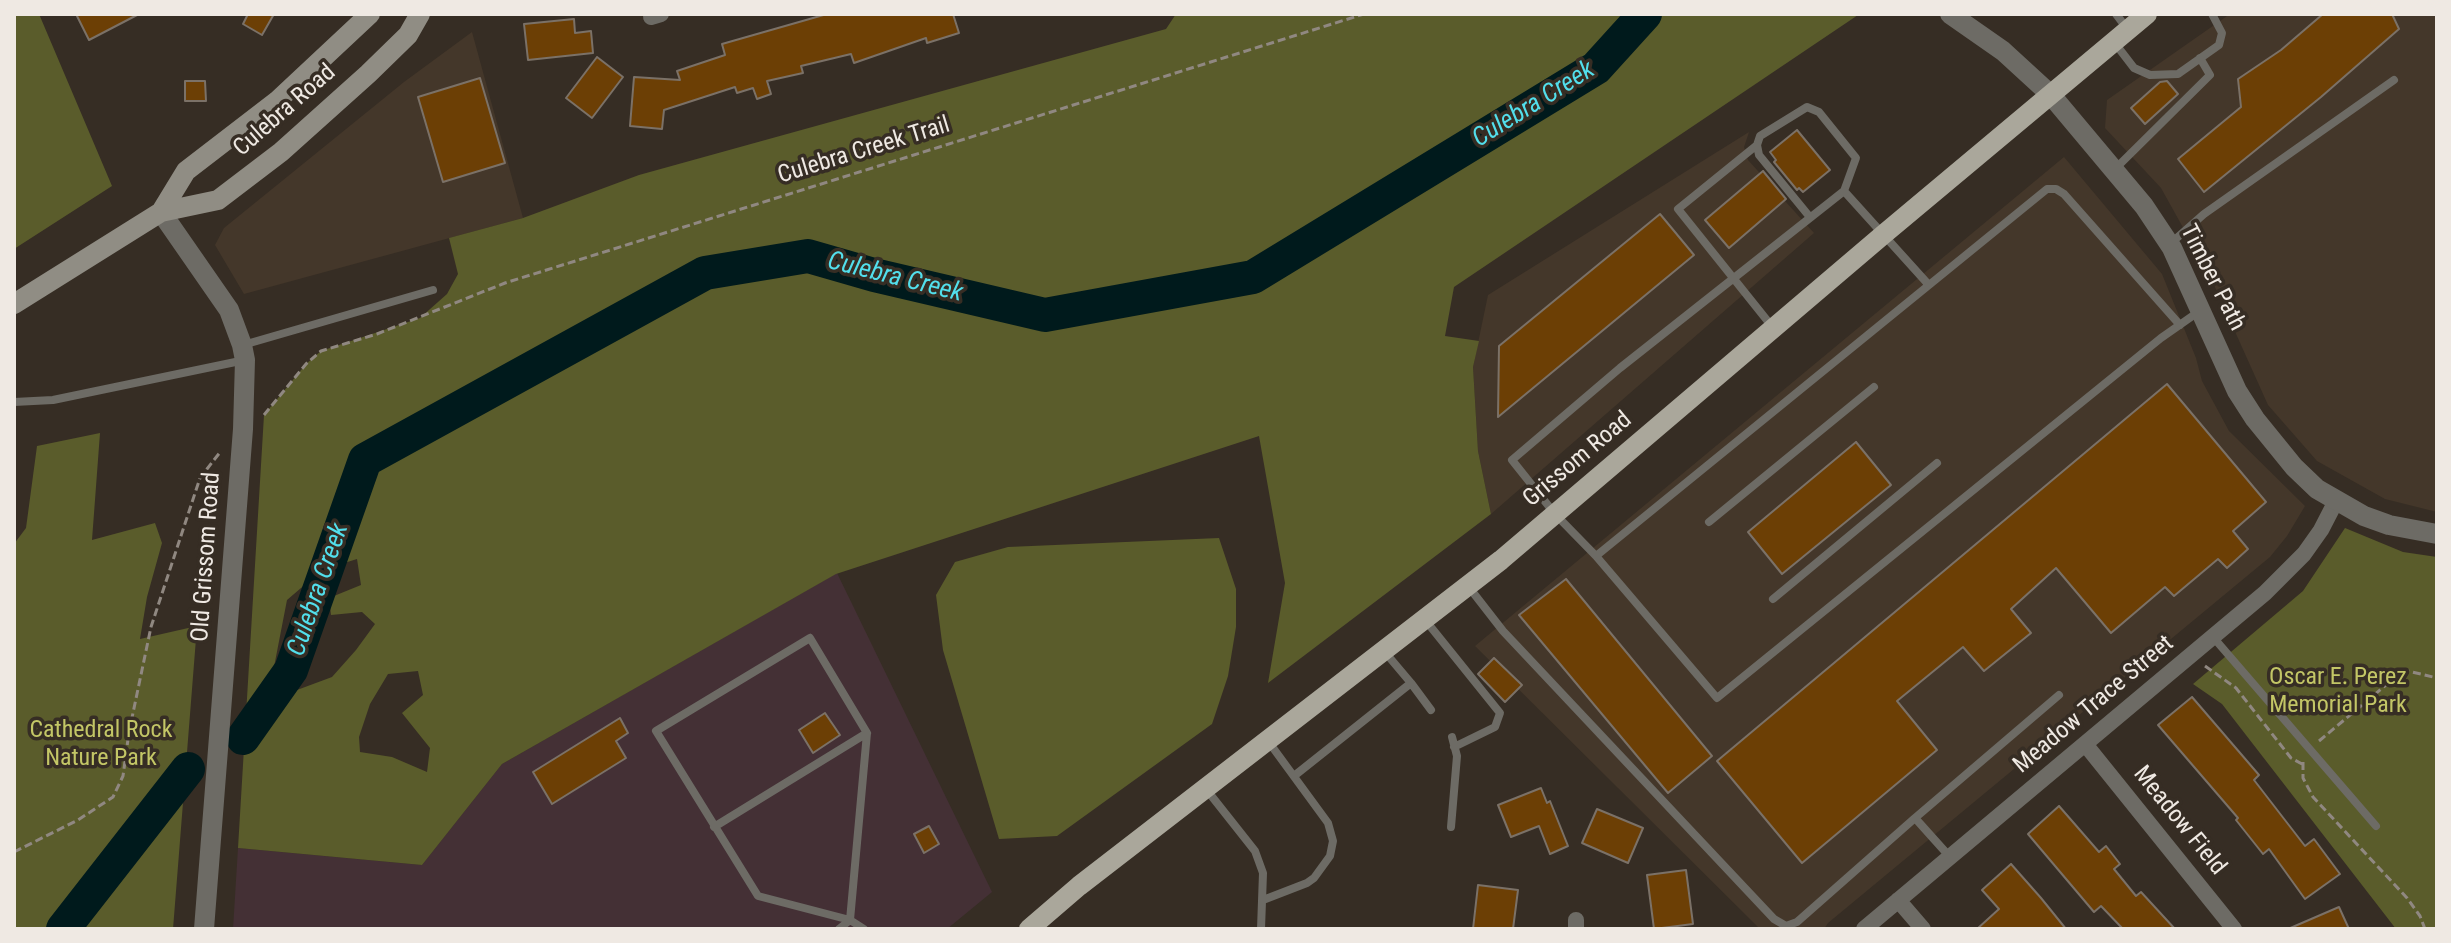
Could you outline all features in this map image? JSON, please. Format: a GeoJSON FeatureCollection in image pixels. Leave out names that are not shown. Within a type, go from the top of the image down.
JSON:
{"type":"FeatureCollection","features":[{"type":"Feature","properties":{"kind":"main road","name":"Culebra Road"},"geometry":{"type":"LineString","coordinates":[[161,212],[186,171],[277,101],[370,14]]}},
{"type":"Feature","properties":{"kind":"main road","name":"Culebra Road"},"geometry":{"type":"LineString","coordinates":[[14,304],[161,212],[218,200],[281,152],[368,74],[408,35],[420,14]]}},
{"type":"Feature","properties":{"kind":"main road","name":"Grissom Road"},"geometry":{"type":"LineString","coordinates":[[1029,929],[1079,886],[1468,586],[2051,95],[2119,29],[2147,14]]}},
{"type":"Feature","properties":{"kind":"street","name":"Timber Path"},"geometry":{"type":"LineString","coordinates":[[1950,14],[2003,51],[2051,95],[2115,169],[2169,245],[2237,391],[2294,467],[2317,489],[2364,516],[2389,525],[2437,534]]}},
{"type":"Feature","properties":{"kind":"street","name":"Old Grissom Road"},"geometry":{"type":"LineString","coordinates":[[161,212],[229,310],[244,352],[243,429],[204,929]]}},
{"type":"Feature","properties":{"kind":"street","name":"Meadow Trace Street"},"geometry":{"type":"LineString","coordinates":[[1864,929],[2285,575],[2321,530],[2336,501]]}},
{"type":"Feature","properties":{"kind":"street","name":"Meadow Field"},"geometry":{"type":"LineString","coordinates":[[2085,744],[2234,929]]}},
{"type":"Feature","properties":{"kind":"street"},"geometry":{"type":"LineString","coordinates":[[1898,900],[1923,929]]}},
{"type":"Feature","properties":{"kind":"lane"},"geometry":{"type":"LineString","coordinates":[[2119,29],[2134,68],[2150,75],[2178,74],[2219,45],[2222,33],[2212,14]]}},
{"type":"Feature","properties":{"kind":"lane"},"geometry":{"type":"LineString","coordinates":[[2115,169],[2210,75],[2200,58]]}},
{"type":"Feature","properties":{"kind":"lane"},"geometry":{"type":"LineString","coordinates":[[2169,245],[2204,214],[2394,80]]}},
{"type":"Feature","properties":{"kind":"lane"},"geometry":{"type":"LineString","coordinates":[[1809,216],[1759,155],[1757,145],[1760,136],[1807,107],[1819,112],[1856,158],[1844,191],[1620,368],[1512,460],[1555,514],[1596,556],[1717,698],[2201,309]]}},
{"type":"Feature","properties":{"kind":"lane"},"geometry":{"type":"LineString","coordinates":[[1757,145],[1678,209],[1774,330]]}},
{"type":"Feature","properties":{"kind":"lane"},"geometry":{"type":"LineString","coordinates":[[1596,556],[2047,189],[2056,189],[2064,194],[2180,325]]}},
{"type":"Feature","properties":{"kind":"lane"},"geometry":{"type":"LineString","coordinates":[[1844,191],[1928,284]]}},
{"type":"Feature","properties":{"kind":"lane"},"geometry":{"type":"LineString","coordinates":[[14,402],[53,400],[244,352],[433,290]]}},
{"type":"Feature","properties":{"kind":"lane"},"geometry":{"type":"LineString","coordinates":[[1709,522],[1874,387]]}},
{"type":"Feature","properties":{"kind":"lane"},"geometry":{"type":"LineString","coordinates":[[1773,599],[1937,463]]}},
{"type":"Feature","properties":{"kind":"lane"},"geometry":{"type":"LineString","coordinates":[[1468,586],[1503,631],[1774,919],[1786,926],[1797,922],[2059,695]]}},
{"type":"Feature","properties":{"kind":"lane"},"geometry":{"type":"LineString","coordinates":[[1425,619],[1500,713],[1495,727],[1454,747]]}},
{"type":"Feature","properties":{"kind":"lane"},"geometry":{"type":"LineString","coordinates":[[2213,637],[2376,826]]}},
{"type":"Feature","properties":{"kind":"lane"},"geometry":{"type":"LineString","coordinates":[[839,929],[850,920],[867,733],[810,638],[656,731],[758,896],[850,920],[864,929]]}},
{"type":"Feature","properties":{"kind":"lane"},"geometry":{"type":"LineString","coordinates":[[1383,651],[1431,710]]}},
{"type":"Feature","properties":{"kind":"lane"},"geometry":{"type":"LineString","coordinates":[[1294,776],[1411,683]]}},
{"type":"Feature","properties":{"kind":"lane"},"geometry":{"type":"LineString","coordinates":[[714,827],[867,733]]}},
{"type":"Feature","properties":{"kind":"lane"},"geometry":{"type":"LineString","coordinates":[[1451,827],[1457,756],[1452,737]]}},
{"type":"Feature","properties":{"kind":"lane"},"geometry":{"type":"LineString","coordinates":[[1263,900],[1307,883],[1320,872],[1330,856],[1333,841],[1328,823],[1268,740]]}},
{"type":"Feature","properties":{"kind":"lane"},"geometry":{"type":"LineString","coordinates":[[1206,788],[1255,851],[1263,873],[1261,929]]}},
{"type":"Feature","properties":{"kind":"lane"},"geometry":{"type":"LineString","coordinates":[[1915,818],[1950,857]]}},
{"type":"Feature","properties":{"kind":"path","name":"Culebra Creek Trail"},"geometry":{"type":"LineString","coordinates":[[258,420],[321,351],[377,334],[505,283],[1364,14]]}},
{"type":"Feature","properties":{"kind":"path"},"geometry":{"type":"LineString","coordinates":[[14,852],[78,820],[113,797],[123,776],[151,627],[200,478],[227,446]]}},
{"type":"Feature","properties":{"kind":"path"},"geometry":{"type":"LineString","coordinates":[[2191,656],[2236,688],[2291,758],[2302,764]]}},
{"type":"Feature","properties":{"kind":"path"},"geometry":{"type":"LineString","coordinates":[[2425,929],[2407,898],[2356,847],[2313,797],[2303,778],[2302,764],[2310,748],[2404,670],[2437,678]]}},
{"type":"Feature","properties":{"kind":"shaded area"},"geometry":{"type":"Polygon","coordinates":[[[2230,14],[2437,14],[2437,512],[2385,499],[2317,461],[2268,405],[2210,276],[2161,188],[2105,128],[2107,100],[2230,14]]]}},
{"type":"Feature","properties":{"kind":"shaded area"},"geometry":{"type":"Polygon","coordinates":[[[472,32],[523,218],[244,294],[215,245],[224,228],[404,82],[472,32]]]}},
{"type":"Feature","properties":{"kind":"shaded area"},"geometry":{"type":"Polygon","coordinates":[[[1749,132],[1744,147],[1748,160],[1814,233],[1491,514],[1478,451],[1473,367],[1488,295],[1749,132]]]}},
{"type":"Feature","properties":{"kind":"shaded area"},"geometry":{"type":"Polygon","coordinates":[[[2064,157],[2162,274],[2196,358],[2202,381],[2229,431],[2305,506],[2270,557],[1824,929],[1760,929],[1475,646],[2064,157]]]}},
{"type":"Feature","properties":{"kind":"shaded area"},"geometry":{"type":"Polygon","coordinates":[[[837,573],[992,892],[947,929],[233,929],[238,848],[422,865],[502,764],[837,573]]]}},
{"type":"Feature","properties":{"kind":"green space"},"geometry":{"type":"Polygon","coordinates":[[[14,14],[39,14],[112,186],[14,249],[14,14]]]}},
{"type":"Feature","properties":{"kind":"green space"},"geometry":{"type":"Polygon","coordinates":[[[1176,14],[1858,15],[1454,287],[1445,336],[1479,341],[1473,367],[1478,451],[1491,514],[1268,683],[1285,583],[1259,436],[836,574],[502,764],[422,865],[238,848],[264,415],[306,364],[321,351],[420,318],[447,294],[458,274],[449,238],[523,218],[639,175],[1166,29],[1176,14]],[[357,559],[322,570],[287,600],[274,667],[297,690],[332,677],[375,624],[362,612],[331,615],[329,598],[361,585],[357,559]],[[418,671],[388,674],[370,704],[359,737],[360,752],[392,757],[427,772],[430,748],[402,713],[423,695],[418,671]]]}},
{"type":"Feature","properties":{"kind":"green space","name":"Cathedral Rock Nature Park"},"geometry":{"type":"Polygon","coordinates":[[[100,433],[92,540],[155,523],[162,543],[147,597],[140,639],[197,626],[173,929],[14,929],[14,544],[26,528],[37,446],[100,433]]]}},
{"type":"Feature","properties":{"kind":"green space","name":"Oscar E. Perez Memorial Park"},"geometry":{"type":"Polygon","coordinates":[[[2345,528],[2403,552],[2437,557],[2437,929],[2396,929],[2222,704],[2193,684],[2303,591],[2345,528]]]}},
{"type":"Feature","properties":{"kind":"green space"},"geometry":{"type":"Polygon","coordinates":[[[1219,538],[1236,589],[1236,627],[1228,676],[1212,724],[1057,836],[999,839],[943,650],[936,595],[955,562],[1008,547],[1219,538]]]}},
{"type":"Feature","properties":{"kind":"building"},"geometry":{"type":"Polygon","coordinates":[[[76,14],[139,14],[89,40],[76,14]]]}},
{"type":"Feature","properties":{"kind":"building"},"geometry":{"type":"Polygon","coordinates":[[[248,14],[274,14],[262,35],[243,24],[248,14]]]}},
{"type":"Feature","properties":{"kind":"building"},"geometry":{"type":"Polygon","coordinates":[[[827,14],[953,14],[959,33],[927,43],[926,38],[854,63],[851,54],[801,66],[803,73],[767,81],[771,94],[757,99],[753,88],[737,93],[735,87],[664,110],[662,129],[630,126],[634,77],[680,80],[677,71],[725,55],[722,44],[827,14]]]}},
{"type":"Feature","properties":{"kind":"building"},"geometry":{"type":"Polygon","coordinates":[[[2323,14],[2392,14],[2399,29],[2204,192],[2178,159],[2241,107],[2238,79],[2281,50],[2323,14]]]}},
{"type":"Feature","properties":{"kind":"building"},"geometry":{"type":"Polygon","coordinates":[[[574,19],[575,33],[591,31],[593,53],[528,60],[524,24],[574,19]]]}},
{"type":"Feature","properties":{"kind":"building"},"geometry":{"type":"Polygon","coordinates":[[[597,57],[623,77],[592,118],[566,98],[597,57]]]}},
{"type":"Feature","properties":{"kind":"building"},"geometry":{"type":"Polygon","coordinates":[[[480,78],[505,163],[443,182],[418,97],[480,78]]]}},
{"type":"Feature","properties":{"kind":"building"},"geometry":{"type":"Polygon","coordinates":[[[185,81],[205,81],[206,101],[185,101],[185,81]]]}},
{"type":"Feature","properties":{"kind":"building"},"geometry":{"type":"Polygon","coordinates":[[[2167,81],[2178,94],[2145,124],[2131,108],[2160,82],[2167,81]]]}},
{"type":"Feature","properties":{"kind":"building"},"geometry":{"type":"Polygon","coordinates":[[[1797,130],[1830,170],[1803,192],[1799,188],[1797,190],[1774,162],[1776,160],[1770,152],[1797,130]]]}},
{"type":"Feature","properties":{"kind":"building"},"geometry":{"type":"Polygon","coordinates":[[[1763,171],[1786,199],[1729,248],[1705,220],[1763,171]]]}},
{"type":"Feature","properties":{"kind":"building"},"geometry":{"type":"Polygon","coordinates":[[[1660,214],[1694,255],[1498,417],[1499,346],[1660,214]]]}},
{"type":"Feature","properties":{"kind":"building"},"geometry":{"type":"Polygon","coordinates":[[[2167,384],[2266,502],[2233,531],[2248,549],[2227,568],[2218,559],[2174,596],[2165,587],[2111,633],[2056,568],[2011,609],[2031,633],[1984,671],[1963,647],[1897,701],[1937,750],[1802,863],[1717,761],[2167,384]]]}},
{"type":"Feature","properties":{"kind":"building"},"geometry":{"type":"Polygon","coordinates":[[[1856,442],[1891,485],[1782,574],[1748,532],[1856,442]]]}},
{"type":"Feature","properties":{"kind":"building"},"geometry":{"type":"Polygon","coordinates":[[[1566,579],[1712,756],[1668,793],[1519,615],[1566,579]]]}},
{"type":"Feature","properties":{"kind":"building"},"geometry":{"type":"Polygon","coordinates":[[[1494,658],[1522,685],[1505,702],[1478,674],[1494,658]]]}},
{"type":"Feature","properties":{"kind":"building"},"geometry":{"type":"Polygon","coordinates":[[[2192,697],[2259,775],[2254,780],[2305,846],[2314,839],[2340,874],[2305,899],[2269,849],[2263,854],[2236,820],[2238,818],[2158,725],[2192,697]]]}},
{"type":"Feature","properties":{"kind":"building"},"geometry":{"type":"Polygon","coordinates":[[[825,713],[840,735],[813,753],[799,730],[825,713]]]}},
{"type":"Feature","properties":{"kind":"building"},"geometry":{"type":"Polygon","coordinates":[[[620,718],[628,733],[616,741],[626,758],[552,804],[533,772],[620,718]]]}},
{"type":"Feature","properties":{"kind":"building"},"geometry":{"type":"Polygon","coordinates":[[[1541,788],[1547,803],[1550,801],[1568,846],[1550,854],[1539,826],[1511,837],[1498,805],[1541,788]]]}},
{"type":"Feature","properties":{"kind":"building"},"geometry":{"type":"Polygon","coordinates":[[[2059,806],[2099,852],[2106,846],[2120,864],[2114,869],[2136,896],[2141,892],[2175,929],[2123,929],[2101,906],[2094,912],[2028,834],[2059,806]]]}},
{"type":"Feature","properties":{"kind":"building"},"geometry":{"type":"Polygon","coordinates":[[[1597,809],[1643,828],[1628,863],[1582,843],[1597,809]]]}},
{"type":"Feature","properties":{"kind":"building"},"geometry":{"type":"Polygon","coordinates":[[[929,826],[939,844],[924,853],[914,834],[929,826]]]}},
{"type":"Feature","properties":{"kind":"building"},"geometry":{"type":"Polygon","coordinates":[[[2011,864],[2066,929],[1977,929],[1999,909],[1982,890],[2011,864]]]}},
{"type":"Feature","properties":{"kind":"building"},"geometry":{"type":"Polygon","coordinates":[[[1686,870],[1693,924],[1654,929],[1647,875],[1686,870]]]}},
{"type":"Feature","properties":{"kind":"building"},"geometry":{"type":"Polygon","coordinates":[[[1478,885],[1518,890],[1513,929],[1473,929],[1478,885]]]}},
{"type":"Feature","properties":{"kind":"building"},"geometry":{"type":"Polygon","coordinates":[[[2339,907],[2349,929],[2288,929],[2339,907]]]}},
{"type":"Feature","properties":{"kind":"waterway","name":"Culebra Creek"},"geometry":{"type":"LineString","coordinates":[[243,738],[291,670],[365,460],[705,273],[808,256],[874,275],[1045,315],[1253,277],[1596,68],[1645,14]]}},
{"type":"Feature","properties":{"kind":"waterway","name":"Culebra Creek"},"geometry":{"type":"LineString","coordinates":[[63,929],[188,769]]}}]}
